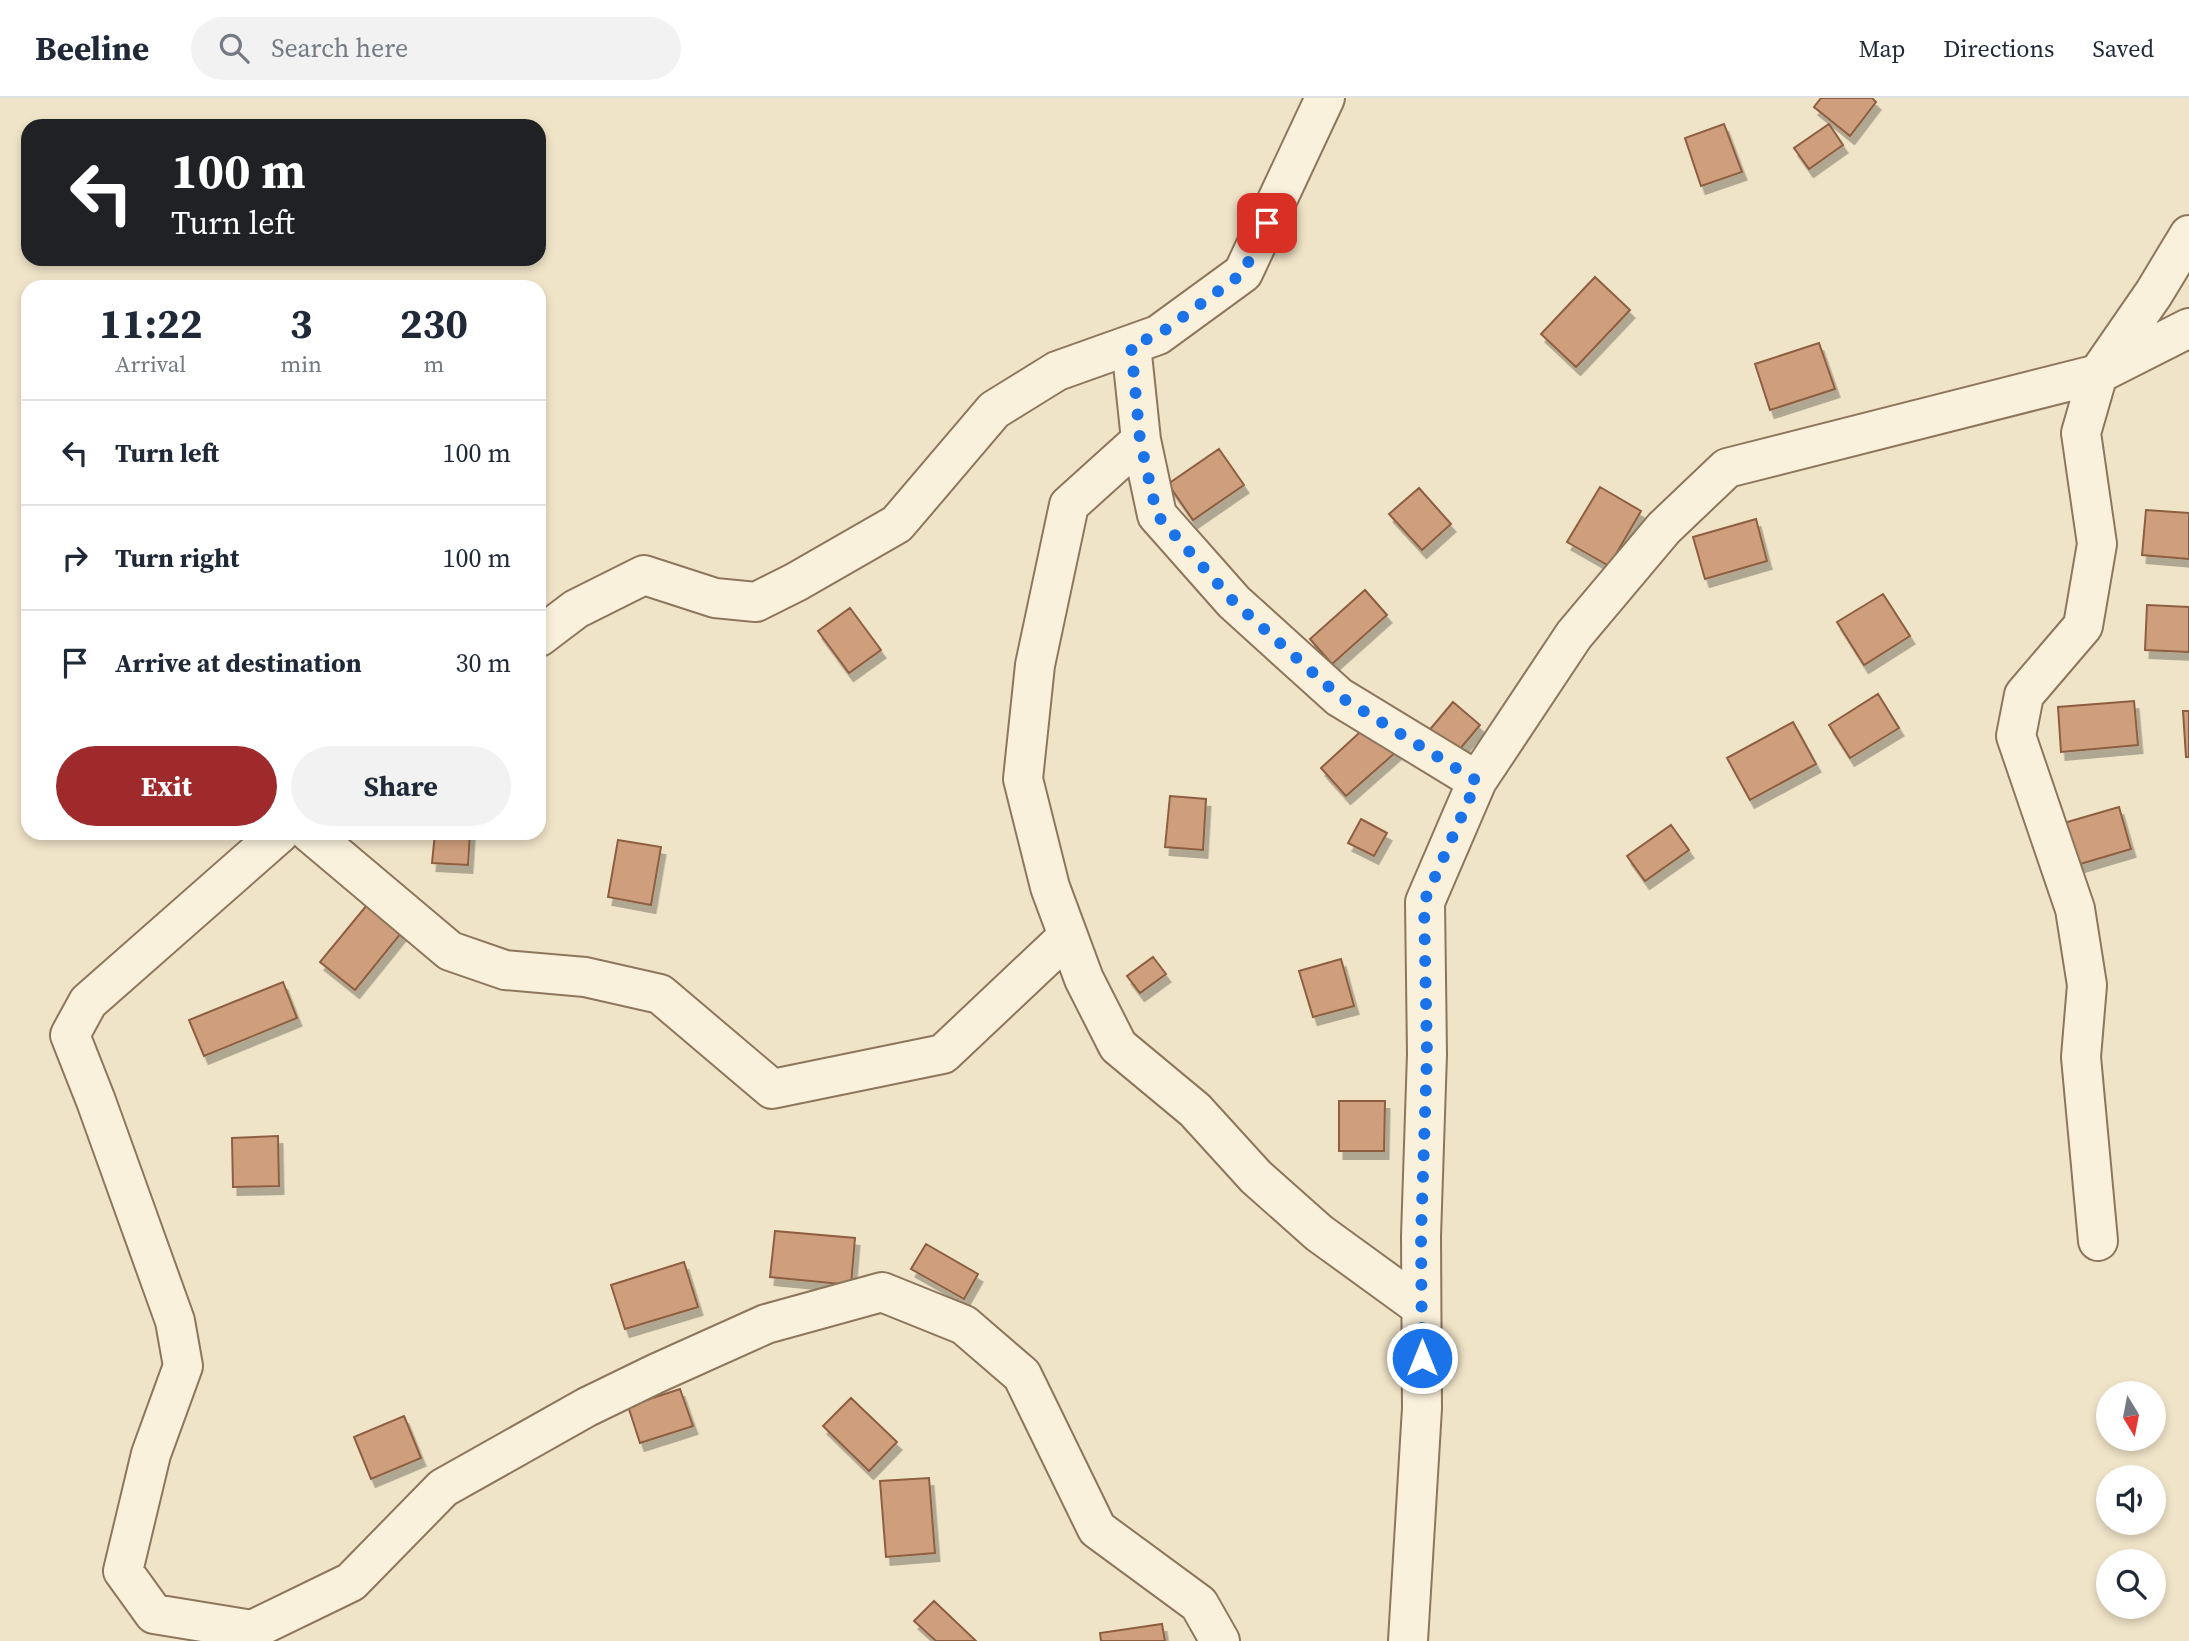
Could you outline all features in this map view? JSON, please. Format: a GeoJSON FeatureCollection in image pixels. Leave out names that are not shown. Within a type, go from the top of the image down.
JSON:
{"type":"FeatureCollection","features":[{"type":"Feature","properties":{"kind":"street"},"geometry":{"type":"LineString","coordinates":[[546,631],[576,610],[644,575],[715,598],[756,601],[796,582],[897,524],[994,410],[1057,371],[1158,335],[1243,273],[1325,98]]}},
{"type":"Feature","properties":{"kind":"street"},"geometry":{"type":"LineString","coordinates":[[2098,1241],[2081,1057],[2087,985],[2074,909],[2016,736],[2024,695],[2083,626],[2097,544],[2081,433],[2098,374],[2154,293],[2189,234]]}},
{"type":"Feature","properties":{"kind":"street"},"geometry":{"type":"LineString","coordinates":[[1408,1641],[1422,1408],[1421,1307],[1427,1054],[1424,902],[1477,781],[1574,635],[1664,528],[1727,468],[2098,374],[2189,328]]}},
{"type":"Feature","properties":{"kind":"street"},"geometry":{"type":"LineString","coordinates":[[1131,345],[1140,440],[1157,515],[1234,602],[1339,696],[1477,781]]}},
{"type":"Feature","properties":{"kind":"street"},"geometry":{"type":"LineString","coordinates":[[1140,440],[1069,505],[1035,665],[1023,779],[1050,887],[1084,979],[1118,1046],[1195,1110],[1256,1177],[1319,1233],[1421,1307]]}},
{"type":"Feature","properties":{"kind":"street"},"geometry":{"type":"LineString","coordinates":[[272,840],[88,1003],[70,1035],[175,1321],[183,1366],[151,1454],[123,1571],[154,1614],[252,1630],[351,1582],[443,1488],[587,1407],[766,1324],[882,1292],[964,1325],[1022,1375],[1097,1529],[1199,1604],[1220,1641]]}},
{"type":"Feature","properties":{"kind":"street"},"geometry":{"type":"LineString","coordinates":[[318,840],[450,951],[505,970],[584,977],[660,994],[772,1088],[943,1054],[1068,936]]}},
{"type":"Feature","properties":{"kind":"building"},"geometry":{"type":"Polygon","coordinates":[[[1821,98],[1872,98],[1876,102],[1850,136],[1814,107],[1821,98]]]}},
{"type":"Feature","properties":{"kind":"building"},"geometry":{"type":"Polygon","coordinates":[[[1724,124],[1742,172],[1701,186],[1685,138],[1724,124]]]}},
{"type":"Feature","properties":{"kind":"building"},"geometry":{"type":"Polygon","coordinates":[[[1829,124],[1843,145],[1809,169],[1794,148],[1829,124]]]}},
{"type":"Feature","properties":{"kind":"building"},"geometry":{"type":"Polygon","coordinates":[[[1595,277],[1630,310],[1576,367],[1541,334],[1595,277]]]}},
{"type":"Feature","properties":{"kind":"building"},"geometry":{"type":"Polygon","coordinates":[[[1819,343],[1835,389],[1770,410],[1755,364],[1819,343]]]}},
{"type":"Feature","properties":{"kind":"building"},"geometry":{"type":"Polygon","coordinates":[[[1219,449],[1244,485],[1193,520],[1168,484],[1219,449]]]}},
{"type":"Feature","properties":{"kind":"building"},"geometry":{"type":"Polygon","coordinates":[[[1600,487],[1641,511],[1609,566],[1567,542],[1600,487]]]}},
{"type":"Feature","properties":{"kind":"building"},"geometry":{"type":"Polygon","coordinates":[[[1419,488],[1451,524],[1422,550],[1389,514],[1419,488]]]}},
{"type":"Feature","properties":{"kind":"building"},"geometry":{"type":"Polygon","coordinates":[[[2146,510],[2189,513],[2189,559],[2142,555],[2146,510]]]}},
{"type":"Feature","properties":{"kind":"building"},"geometry":{"type":"Polygon","coordinates":[[[1756,519],[1767,561],[1705,579],[1693,537],[1756,519]]]}},
{"type":"Feature","properties":{"kind":"building"},"geometry":{"type":"Polygon","coordinates":[[[1365,590],[1387,615],[1332,664],[1310,639],[1365,590]]]}},
{"type":"Feature","properties":{"kind":"building"},"geometry":{"type":"Polygon","coordinates":[[[1883,594],[1910,636],[1864,665],[1837,622],[1883,594]]]}},
{"type":"Feature","properties":{"kind":"building"},"geometry":{"type":"Polygon","coordinates":[[[2147,605],[2189,607],[2189,652],[2145,650],[2147,605]]]}},
{"type":"Feature","properties":{"kind":"building"},"geometry":{"type":"Polygon","coordinates":[[[850,608],[881,650],[849,673],[818,631],[850,608]]]}},
{"type":"Feature","properties":{"kind":"building"},"geometry":{"type":"Polygon","coordinates":[[[1878,694],[1899,728],[1850,758],[1829,725],[1878,694]]]}},
{"type":"Feature","properties":{"kind":"building"},"geometry":{"type":"Polygon","coordinates":[[[2134,701],[2138,745],[2061,752],[2058,707],[2134,701]]]}},
{"type":"Feature","properties":{"kind":"building"},"geometry":{"type":"Polygon","coordinates":[[[1453,702],[1480,725],[1454,756],[1427,733],[1453,702]]]}},
{"type":"Feature","properties":{"kind":"building"},"geometry":{"type":"Polygon","coordinates":[[[2183,711],[2189,711],[2189,757],[2186,757],[2183,711]]]}},
{"type":"Feature","properties":{"kind":"building"},"geometry":{"type":"Polygon","coordinates":[[[1793,722],[1816,764],[1750,800],[1727,758],[1793,722]]]}},
{"type":"Feature","properties":{"kind":"building"},"geometry":{"type":"Polygon","coordinates":[[[1370,723],[1396,752],[1346,796],[1321,768],[1370,723]]]}},
{"type":"Feature","properties":{"kind":"building"},"geometry":{"type":"Polygon","coordinates":[[[1170,796],[1206,799],[1203,850],[1165,847],[1170,796]]]}},
{"type":"Feature","properties":{"kind":"building"},"geometry":{"type":"Polygon","coordinates":[[[2119,807],[2131,849],[2077,865],[2064,823],[2119,807]]]}},
{"type":"Feature","properties":{"kind":"building"},"geometry":{"type":"Polygon","coordinates":[[[1361,819],[1387,833],[1374,856],[1348,843],[1361,819]]]}},
{"type":"Feature","properties":{"kind":"building"},"geometry":{"type":"Polygon","coordinates":[[[1671,825],[1689,850],[1645,881],[1627,856],[1671,825]]]}},
{"type":"Feature","properties":{"kind":"building"},"geometry":{"type":"Polygon","coordinates":[[[434,840],[470,840],[468,865],[432,863],[434,840]]]}},
{"type":"Feature","properties":{"kind":"building"},"geometry":{"type":"Polygon","coordinates":[[[618,840],[661,847],[651,905],[608,897],[618,840]]]}},
{"type":"Feature","properties":{"kind":"building"},"geometry":{"type":"Polygon","coordinates":[[[367,905],[402,932],[355,990],[320,962],[367,905]]]}},
{"type":"Feature","properties":{"kind":"building"},"geometry":{"type":"Polygon","coordinates":[[[1153,957],[1166,974],[1140,993],[1127,976],[1153,957]]]}},
{"type":"Feature","properties":{"kind":"building"},"geometry":{"type":"Polygon","coordinates":[[[1341,959],[1354,1006],[1313,1017],[1299,971],[1341,959]]]}},
{"type":"Feature","properties":{"kind":"building"},"geometry":{"type":"Polygon","coordinates":[[[283,982],[297,1018],[204,1056],[189,1020],[283,982]]]}},
{"type":"Feature","properties":{"kind":"building"},"geometry":{"type":"Polygon","coordinates":[[[1339,1101],[1385,1101],[1384,1151],[1339,1151],[1339,1101]]]}},
{"type":"Feature","properties":{"kind":"building"},"geometry":{"type":"Polygon","coordinates":[[[278,1136],[279,1186],[233,1187],[232,1138],[278,1136]]]}},
{"type":"Feature","properties":{"kind":"building"},"geometry":{"type":"Polygon","coordinates":[[[775,1231],[855,1238],[851,1285],[770,1277],[775,1231]]]}},
{"type":"Feature","properties":{"kind":"building"},"geometry":{"type":"Polygon","coordinates":[[[926,1244],[978,1274],[964,1299],[911,1269],[926,1244]]]}},
{"type":"Feature","properties":{"kind":"building"},"geometry":{"type":"Polygon","coordinates":[[[684,1262],[698,1307],[625,1329],[611,1285],[684,1262]]]}},
{"type":"Feature","properties":{"kind":"building"},"geometry":{"type":"Polygon","coordinates":[[[680,1389],[693,1426],[640,1443],[628,1406],[680,1389]]]}},
{"type":"Feature","properties":{"kind":"building"},"geometry":{"type":"Polygon","coordinates":[[[851,1398],[897,1442],[869,1471],[823,1426],[851,1398]]]}},
{"type":"Feature","properties":{"kind":"building"},"geometry":{"type":"Polygon","coordinates":[[[404,1416],[421,1458],[371,1479],[354,1437],[404,1416]]]}},
{"type":"Feature","properties":{"kind":"building"},"geometry":{"type":"Polygon","coordinates":[[[929,1478],[935,1553],[886,1557],[880,1481],[929,1478]]]}},
{"type":"Feature","properties":{"kind":"building"},"geometry":{"type":"Polygon","coordinates":[[[934,1601],[976,1641],[936,1641],[914,1621],[934,1601]]]}},
{"type":"Feature","properties":{"kind":"building"},"geometry":{"type":"Polygon","coordinates":[[[1162,1624],[1165,1641],[1101,1641],[1100,1633],[1162,1624]]]}},
{"type":"Feature","properties":{"kind":"route"},"geometry":{"type":"LineString","coordinates":[[1267,223],[1243,273],[1158,335],[1131,345],[1140,440],[1157,515],[1234,602],[1339,696],[1477,781],[1424,902],[1427,1054],[1421,1236],[1422,1358]]}}]}
